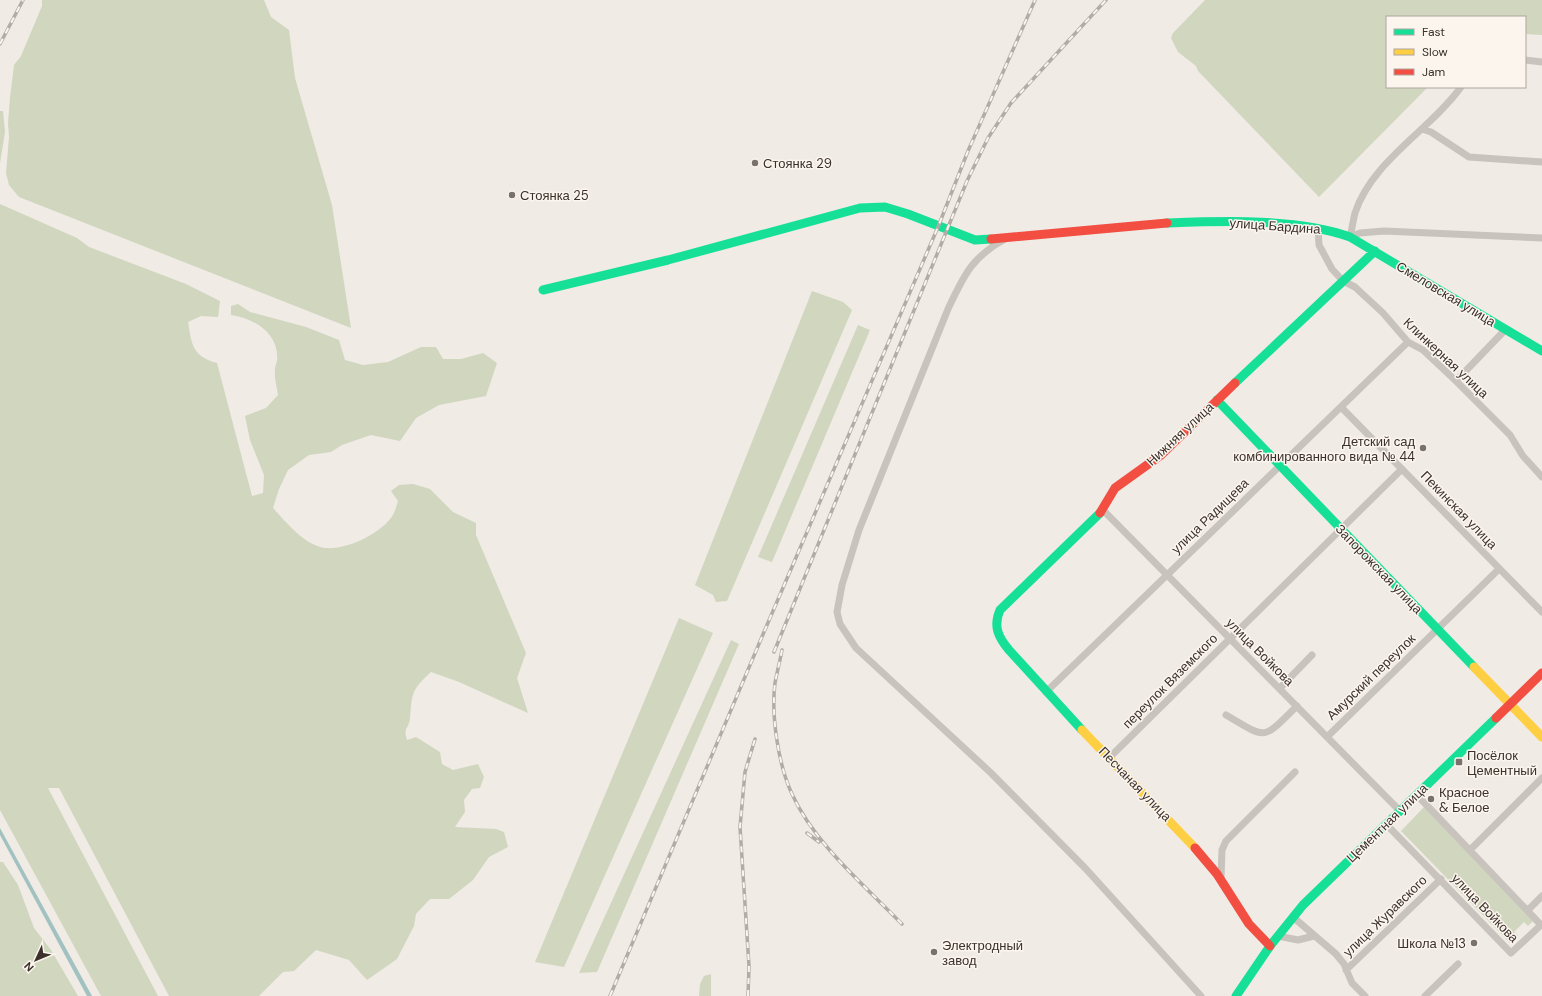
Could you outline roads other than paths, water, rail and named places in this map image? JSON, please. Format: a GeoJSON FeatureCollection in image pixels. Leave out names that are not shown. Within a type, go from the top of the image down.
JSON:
{"type":"FeatureCollection","features":[{"type":"Feature","properties":{"kind":"street"},"geometry":{"type":"LineString","coordinates":[[1526,60],[1542,62]]}},
{"type":"Feature","properties":{"kind":"street"},"geometry":{"type":"LineString","coordinates":[[1350,237],[1355,213],[1369,187],[1396,153],[1440,114],[1460,88]]}},
{"type":"Feature","properties":{"kind":"street"},"geometry":{"type":"LineString","coordinates":[[1422,129],[1432,132],[1468,157],[1542,162]]}},
{"type":"Feature","properties":{"kind":"street","name":"улица Бардина"},"geometry":{"type":"LineString","coordinates":[[544,290],[668,260],[860,208],[883,206],[957,235],[975,240],[1177,222],[1257,222],[1318,228],[1350,237],[1360,233],[1384,232],[1542,238]]}},
{"type":"Feature","properties":{"kind":"street","name":"Клинкерная улица"},"geometry":{"type":"LineString","coordinates":[[1318,228],[1319,245],[1324,257],[1343,281],[1354,287],[1383,313],[1408,342],[1423,350],[1456,381],[1510,435],[1523,456],[1542,477]]}},
{"type":"Feature","properties":{"kind":"street"},"geometry":{"type":"LineString","coordinates":[[1007,237],[990,247],[973,263],[962,280],[948,309],[858,530],[842,585],[837,612],[840,624],[856,648],[991,773],[1086,869],[1201,996]]}},
{"type":"Feature","properties":{"kind":"street","name":"Смеловская улица"},"geometry":{"type":"LineString","coordinates":[[1350,237],[1542,351]]}},
{"type":"Feature","properties":{"kind":"street","name":"Нижняя улица"},"geometry":{"type":"LineString","coordinates":[[995,626],[996,617],[1000,610],[1104,510],[1107,499],[1115,488],[1161,455],[1375,251]]}},
{"type":"Feature","properties":{"kind":"street"},"geometry":{"type":"LineString","coordinates":[[1456,381],[1506,329]]}},
{"type":"Feature","properties":{"kind":"street","name":"улица Радищева"},"geometry":{"type":"LineString","coordinates":[[1046,692],[1408,342]]}},
{"type":"Feature","properties":{"kind":"street","name":"Запорожская улица"},"geometry":{"type":"LineString","coordinates":[[1217,400],[1542,737]]}},
{"type":"Feature","properties":{"kind":"street","name":"Пекинская улица"},"geometry":{"type":"LineString","coordinates":[[1341,407],[1542,612]]}},
{"type":"Feature","properties":{"kind":"street","name":"переулок Вяземского"},"geometry":{"type":"LineString","coordinates":[[1110,758],[1402,469]]}},
{"type":"Feature","properties":{"kind":"street","name":"улица Войкова"},"geometry":{"type":"LineString","coordinates":[[1104,510],[1400,810]]}},
{"type":"Feature","properties":{"kind":"street","name":"Амурский переулок"},"geometry":{"type":"LineString","coordinates":[[1328,736],[1499,569]]}},
{"type":"Feature","properties":{"kind":"street","name":"Песчаная улица"},"geometry":{"type":"LineString","coordinates":[[995,626],[1003,643],[1046,692],[1166,816],[1221,878],[1250,925],[1270,946]]}},
{"type":"Feature","properties":{"kind":"street"},"geometry":{"type":"LineString","coordinates":[[1280,688],[1312,655]]}},
{"type":"Feature","properties":{"kind":"street","name":"Цементная улица"},"geometry":{"type":"LineString","coordinates":[[1236,996],[1270,946],[1302,905],[1542,672]]}},
{"type":"Feature","properties":{"kind":"street"},"geometry":{"type":"LineString","coordinates":[[1226,715],[1257,733],[1264,734],[1270,732],[1297,706]]}},
{"type":"Feature","properties":{"kind":"street"},"geometry":{"type":"LineString","coordinates":[[1221,878],[1222,850],[1226,841],[1295,772]]}},
{"type":"Feature","properties":{"kind":"street"},"geometry":{"type":"LineString","coordinates":[[1470,850],[1542,778]]}},
{"type":"Feature","properties":{"kind":"street","name":"улица Войкова"},"geometry":{"type":"LineString","coordinates":[[1386,824],[1512,953],[1541,925],[1416,794]]}},
{"type":"Feature","properties":{"kind":"street","name":"улица Журавского"},"geometry":{"type":"LineString","coordinates":[[1346,970],[1441,879]]}},
{"type":"Feature","properties":{"kind":"street"},"geometry":{"type":"LineString","coordinates":[[1528,910],[1542,896]]}},
{"type":"Feature","properties":{"kind":"street"},"geometry":{"type":"LineString","coordinates":[[1293,917],[1336,954],[1344,964],[1352,983],[1365,996]]}},
{"type":"Feature","properties":{"kind":"street"},"geometry":{"type":"LineString","coordinates":[[1278,936],[1298,940],[1314,936]]}},
{"type":"Feature","properties":{"kind":"street"},"geometry":{"type":"LineString","coordinates":[[1425,996],[1458,964]]}},
{"type":"Feature","properties":{"kind":"water"},"geometry":{"type":"Polygon","coordinates":[[[0,828],[92,996],[87,996],[0,835],[0,828]]]}},
{"type":"Feature","properties":{"kind":"railway"},"geometry":{"type":"LineString","coordinates":[[0,44],[23,0]]}},
{"type":"Feature","properties":{"kind":"railway"},"geometry":{"type":"LineString","coordinates":[[610,996],[938,227],[968,151],[1035,0]]}},
{"type":"Feature","properties":{"kind":"railway"},"geometry":{"type":"LineString","coordinates":[[774,652],[967,181],[988,138],[1011,103],[1106,0]]}},
{"type":"Feature","properties":{"kind":"railway"},"geometry":{"type":"LineString","coordinates":[[782,650],[775,683],[774,710],[779,754],[792,794],[801,812],[826,846],[856,879],[902,924]]}},
{"type":"Feature","properties":{"kind":"railway"},"geometry":{"type":"LineString","coordinates":[[748,996],[749,966],[740,827],[745,772],[755,739]]}},
{"type":"Feature","properties":{"kind":"railway"},"geometry":{"type":"LineString","coordinates":[[807,833],[819,842]]}},
{"type":"Feature","properties":{"kind":"place","name":"Стоянка 29"},"geometry":{"type":"Point","coordinates":[755,163]}},
{"type":"Feature","properties":{"kind":"place","name":"Стоянка 25"},"geometry":{"type":"Point","coordinates":[512,195]}},
{"type":"Feature","properties":{"kind":"place","name":"Детский сад комбинированного вида № 44"},"geometry":{"type":"Point","coordinates":[1423,448]}},
{"type":"Feature","properties":{"kind":"place","name":"Посёлок Цементный"},"geometry":{"type":"Point","coordinates":[1459,762]}},
{"type":"Feature","properties":{"kind":"place","name":"Красное & Белое"},"geometry":{"type":"Point","coordinates":[1431,799]}},
{"type":"Feature","properties":{"kind":"place","name":"Школа №13"},"geometry":{"type":"Point","coordinates":[1474,943]}},
{"type":"Feature","properties":{"kind":"place","name":"Электродный завод"},"geometry":{"type":"Point","coordinates":[934,952]}}]}
